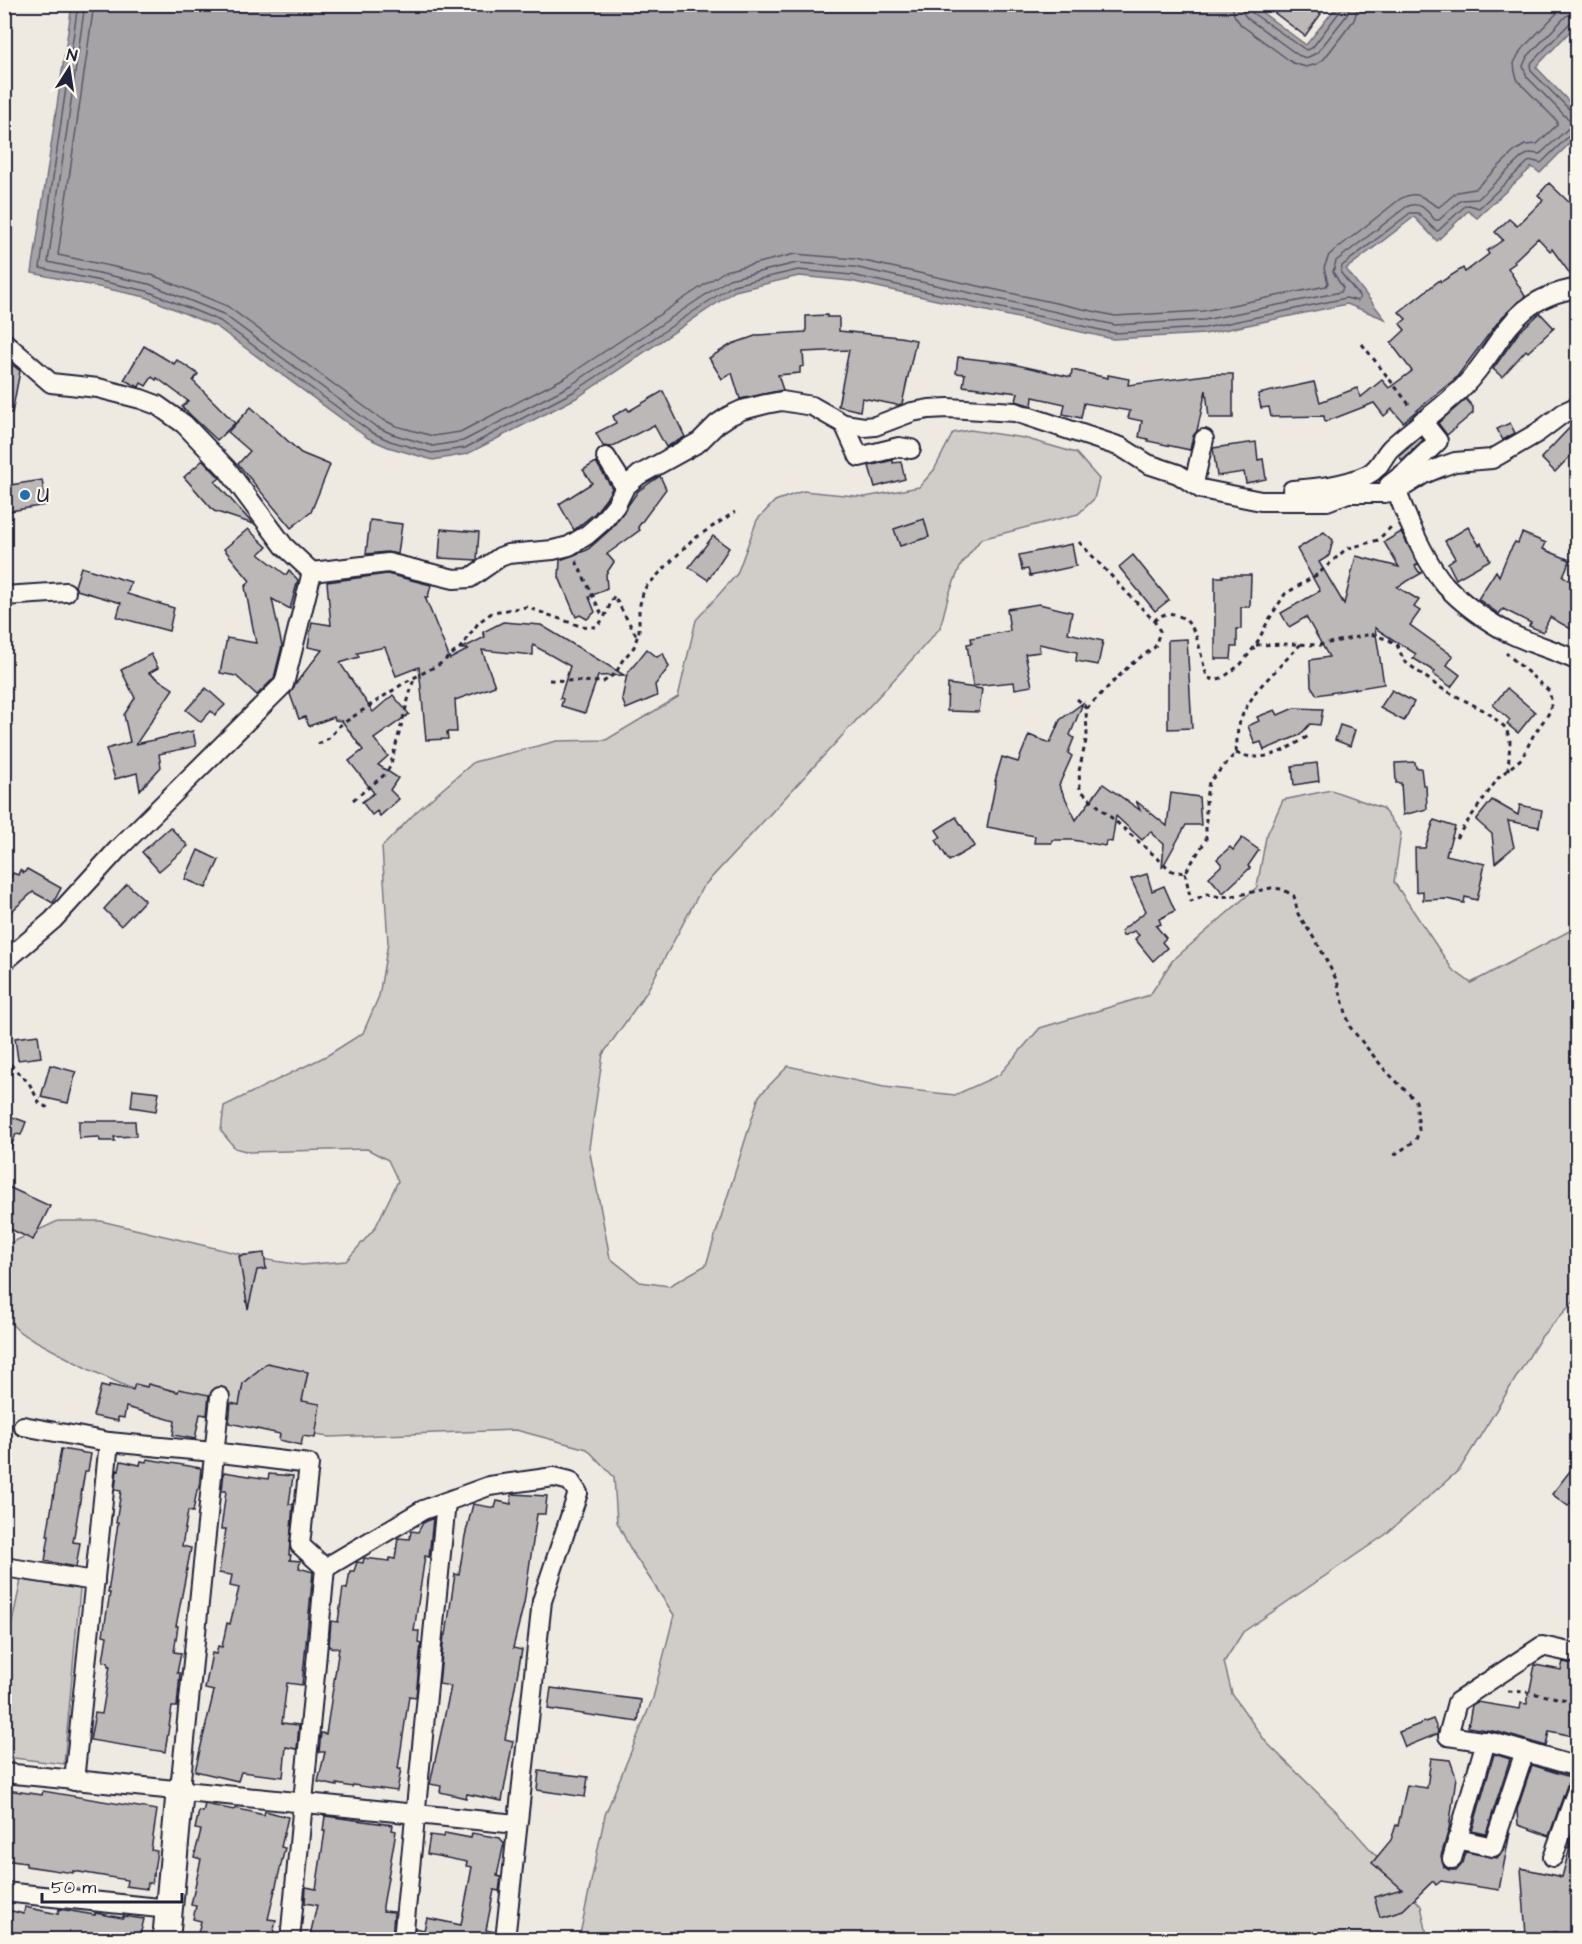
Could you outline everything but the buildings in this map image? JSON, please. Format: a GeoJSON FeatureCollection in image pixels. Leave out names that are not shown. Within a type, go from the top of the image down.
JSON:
{"type":"FeatureCollection","features":[{"type":"Feature","properties":{"kind":"street"},"geometry":{"type":"LineString","coordinates":[[1227,495],[1326,487],[1369,474],[1378,467],[1389,450],[1466,384],[1485,361],[1508,325],[1518,316],[1539,299],[1552,293],[1578,288]]}},
{"type":"Feature","properties":{"kind":"street"},"geometry":{"type":"LineString","coordinates":[[4,342],[51,383],[98,388],[141,399],[157,405],[184,424],[227,469],[284,546],[312,572],[388,563],[463,580],[508,554],[553,550],[568,546],[588,535],[603,522],[616,505],[625,487],[639,475],[699,442],[717,424],[729,416],[752,407],[782,401],[798,402],[825,411],[844,424],[864,427],[875,426],[912,412],[948,408],[1015,412],[1121,447],[1148,465],[1166,468],[1201,489],[1261,501],[1327,501],[1348,493],[1390,492],[1424,474],[1455,462],[1492,459],[1578,406]]}},
{"type":"Feature","properties":{"kind":"street"},"geometry":{"type":"LineString","coordinates":[[1422,421],[1438,441],[1407,471],[1386,487],[1406,513],[1434,569],[1460,599],[1509,633],[1578,661]]}},
{"type":"Feature","properties":{"kind":"street"},"geometry":{"type":"LineString","coordinates":[[844,424],[859,457],[899,447],[911,449]]}},
{"type":"Feature","properties":{"kind":"street"},"geometry":{"type":"LineString","coordinates":[[1194,483],[1204,440]]}},
{"type":"Feature","properties":{"kind":"street"},"geometry":{"type":"LineString","coordinates":[[606,457],[625,487]]}},
{"type":"Feature","properties":{"kind":"street"},"geometry":{"type":"LineString","coordinates":[[4,962],[53,920],[118,849],[284,684],[312,572]]}},
{"type":"Feature","properties":{"kind":"street"},"geometry":{"type":"LineString","coordinates":[[4,596],[66,592]]}},
{"type":"Feature","properties":{"kind":"street"},"geometry":{"type":"LineString","coordinates":[[166,1940],[220,1397]]}},
{"type":"Feature","properties":{"kind":"street"},"geometry":{"type":"LineString","coordinates":[[23,1426],[109,1442],[309,1464],[300,1545],[325,1568]]}},
{"type":"Feature","properties":{"kind":"street"},"geometry":{"type":"LineString","coordinates":[[74,1781],[109,1442]]}},
{"type":"Feature","properties":{"kind":"street"},"geometry":{"type":"LineString","coordinates":[[325,1568],[423,1510],[489,1486],[554,1477],[570,1481],[578,1493],[542,1601],[505,1940]]}},
{"type":"Feature","properties":{"kind":"street"},"geometry":{"type":"LineString","coordinates":[[403,1940],[446,1502]]}},
{"type":"Feature","properties":{"kind":"street"},"geometry":{"type":"LineString","coordinates":[[4,1567],[94,1581]]}},
{"type":"Feature","properties":{"kind":"street"},"geometry":{"type":"LineString","coordinates":[[290,1940],[325,1568]]}},
{"type":"Feature","properties":{"kind":"street"},"geometry":{"type":"LineString","coordinates":[[1578,1654],[1542,1646],[1457,1702],[1448,1736],[1486,1741],[1578,1767]]}},
{"type":"Feature","properties":{"kind":"street"},"geometry":{"type":"LineString","coordinates":[[1452,1859],[1486,1741]]}},
{"type":"Feature","properties":{"kind":"street"},"geometry":{"type":"LineString","coordinates":[[1456,1839],[1493,1847],[1525,1751]]}},
{"type":"Feature","properties":{"kind":"street"},"geometry":{"type":"LineString","coordinates":[[4,1773],[517,1824]]}},
{"type":"Feature","properties":{"kind":"street"},"geometry":{"type":"LineString","coordinates":[[1553,1857],[1578,1787]]}},
{"type":"Feature","properties":{"kind":"street"},"geometry":{"type":"LineString","coordinates":[[4,1892],[169,1909]]}},
{"type":"Feature","properties":{"kind":"path"},"geometry":{"type":"LineString","coordinates":[[1362,344],[1422,421]]}},
{"type":"Feature","properties":{"kind":"path"},"geometry":{"type":"LineString","coordinates":[[549,680],[603,682],[616,673],[634,646],[637,637],[639,608],[644,589],[692,540],[735,512]]}},
{"type":"Feature","properties":{"kind":"path"},"geometry":{"type":"LineString","coordinates":[[1154,621],[1164,614],[1173,613],[1185,619],[1195,631],[1208,678],[1215,680],[1224,677],[1241,664],[1256,645],[1285,594],[1318,574],[1346,549],[1378,540],[1406,513]]}},
{"type":"Feature","properties":{"kind":"path"},"geometry":{"type":"LineString","coordinates":[[1079,542],[1154,621],[1160,631],[1155,647],[1131,664],[1086,709]]}},
{"type":"Feature","properties":{"kind":"path"},"geometry":{"type":"LineString","coordinates":[[568,546],[604,618]]}},
{"type":"Feature","properties":{"kind":"path"},"geometry":{"type":"LineString","coordinates":[[318,744],[329,738],[339,726],[440,664],[460,648],[479,622],[493,612],[526,606],[580,626],[597,627],[604,618],[614,596],[637,637]]}},
{"type":"Feature","properties":{"kind":"path"},"geometry":{"type":"LineString","coordinates":[[1256,645],[1320,645],[1371,634],[1389,639],[1397,645],[1404,661],[1439,687],[1487,712],[1506,728],[1510,741],[1508,771]]}},
{"type":"Feature","properties":{"kind":"path"},"geometry":{"type":"LineString","coordinates":[[1301,644],[1257,690],[1244,711],[1238,727],[1236,753],[1209,782],[1206,798],[1206,840],[1185,873],[1191,901],[1207,894],[1220,897],[1239,896],[1271,888],[1282,889],[1294,896],[1299,914],[1337,981],[1350,1028],[1385,1070],[1416,1101],[1419,1130],[1416,1140],[1393,1156]]}},
{"type":"Feature","properties":{"kind":"path"},"geometry":{"type":"LineString","coordinates":[[1456,838],[1499,777],[1522,759],[1533,736],[1551,710],[1549,691],[1500,648]]}},
{"type":"Feature","properties":{"kind":"path"},"geometry":{"type":"LineString","coordinates":[[353,800],[383,776],[390,767],[414,678]]}},
{"type":"Feature","properties":{"kind":"path"},"geometry":{"type":"LineString","coordinates":[[1077,699],[1086,709],[1087,736],[1079,771],[1080,790],[1172,871],[1185,873]]}},
{"type":"Feature","properties":{"kind":"path"},"geometry":{"type":"LineString","coordinates":[[1236,753],[1249,758],[1271,756],[1310,735]]}},
{"type":"Feature","properties":{"kind":"path"},"geometry":{"type":"LineString","coordinates":[[4,1058],[29,1083],[40,1104],[51,1109]]}},
{"type":"Feature","properties":{"kind":"path"},"geometry":{"type":"LineString","coordinates":[[1484,1685],[1491,1690],[1526,1692],[1578,1702]]}},
{"type":"Feature","properties":{"kind":"shaded area"},"geometry":{"type":"Polygon","coordinates":[[[970,430],[1024,438],[1076,453],[1099,479],[1094,499],[1078,514],[981,539],[961,565],[949,594],[940,628],[702,888],[646,993],[603,1054],[589,1148],[610,1258],[640,1282],[669,1286],[706,1265],[759,1096],[788,1066],[884,1087],[955,1095],[999,1075],[1040,1028],[1150,995],[1172,961],[1257,887],[1266,837],[1283,800],[1331,790],[1382,808],[1401,833],[1394,882],[1452,969],[1471,983],[1577,927],[1577,1298],[1541,1337],[1460,1469],[1385,1535],[1243,1632],[1224,1662],[1232,1694],[1266,1742],[1337,1812],[1421,1906],[1428,1939],[579,1939],[605,1815],[653,1698],[674,1615],[631,1550],[617,1522],[614,1477],[587,1449],[516,1430],[329,1437],[232,1423],[161,1402],[86,1368],[21,1333],[5,1318],[4,1246],[58,1221],[101,1221],[261,1259],[302,1265],[346,1261],[375,1228],[398,1181],[388,1160],[367,1149],[249,1152],[235,1148],[221,1131],[224,1106],[328,1055],[363,1033],[379,996],[388,943],[382,847],[416,812],[474,762],[557,741],[606,740],[678,697],[696,620],[737,574],[757,520],[775,501],[803,491],[865,497],[919,487],[934,470],[953,433],[970,430]]]}},
{"type":"Feature","properties":{"kind":"shaded area"},"geometry":{"type":"Polygon","coordinates":[[[21,1580],[80,1589],[64,1764],[5,1757],[5,1642],[11,1627],[21,1580]]]}},
{"type":"Feature","properties":{"kind":"water"},"geometry":{"type":"Polygon","coordinates":[[[72,5],[1252,5],[1306,45],[1338,5],[1577,5],[1577,24],[1536,67],[1577,110],[1577,136],[1540,173],[1532,167],[1477,218],[1468,211],[1437,241],[1414,217],[1346,269],[1385,319],[1347,304],[1205,334],[1113,339],[850,281],[799,276],[735,291],[578,397],[467,454],[433,460],[388,447],[368,438],[217,327],[146,297],[32,273],[72,5]]]}},
{"type":"Feature","properties":{"kind":"place","name":"U"},"geometry":{"type":"Point","coordinates":[25,495]}}]}
